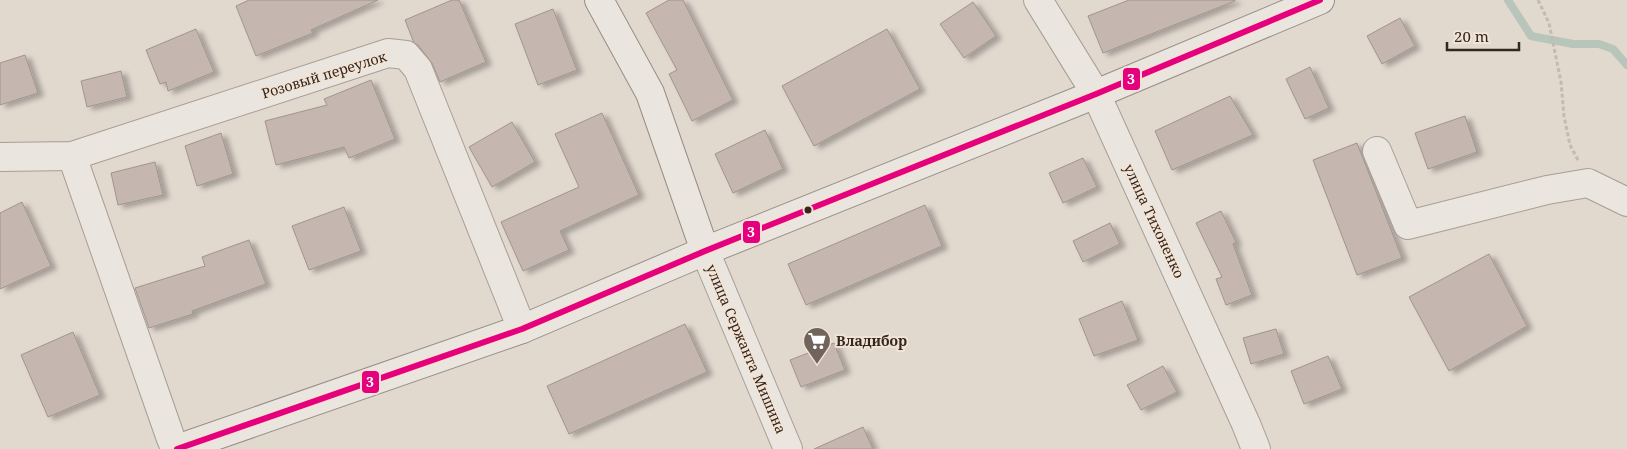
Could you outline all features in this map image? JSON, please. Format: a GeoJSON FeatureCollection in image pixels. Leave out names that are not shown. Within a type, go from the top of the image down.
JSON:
{"type":"FeatureCollection","features":[{"type":"Feature","properties":{"kind":"street","name":"улица Сержанта Мишина"},"geometry":{"type":"LineString","coordinates":[[599,0],[650,93],[705,251],[788,449]]}},
{"type":"Feature","properties":{"kind":"street","name":"улица Тихоненко"},"geometry":{"type":"LineString","coordinates":[[1038,0],[1096,94],[1256,449]]}},
{"type":"Feature","properties":{"kind":"street"},"geometry":{"type":"LineString","coordinates":[[72,156],[171,439],[177,449],[522,329],[705,251],[1096,94],[1320,0]]}},
{"type":"Feature","properties":{"kind":"street","name":"Розовый переулок"},"geometry":{"type":"LineString","coordinates":[[0,157],[72,156],[388,53],[406,55],[418,69],[522,329]]}},
{"type":"Feature","properties":{"kind":"street"},"geometry":{"type":"LineString","coordinates":[[1377,151],[1408,225],[1547,190],[1588,183],[1627,202]]}},
{"type":"Feature","properties":{"kind":"path"},"geometry":{"type":"LineString","coordinates":[[1538,0],[1549,23],[1561,82],[1564,116],[1570,145],[1588,183]]}},
{"type":"Feature","properties":{"kind":"building"},"geometry":{"type":"Polygon","coordinates":[[[249,0],[378,0],[311,30],[313,33],[256,56],[236,6],[249,0]]]}},
{"type":"Feature","properties":{"kind":"building"},"geometry":{"type":"Polygon","coordinates":[[[452,0],[459,0],[486,62],[440,82],[432,63],[418,45],[414,43],[405,20],[452,0]]]}},
{"type":"Feature","properties":{"kind":"building"},"geometry":{"type":"Polygon","coordinates":[[[669,0],[683,0],[733,100],[692,121],[669,74],[677,70],[646,13],[669,0]]]}},
{"type":"Feature","properties":{"kind":"building"},"geometry":{"type":"Polygon","coordinates":[[[1129,0],[1235,1],[1103,53],[1088,16],[1129,0]]]}},
{"type":"Feature","properties":{"kind":"building"},"geometry":{"type":"Polygon","coordinates":[[[973,2],[996,36],[964,58],[940,24],[973,2]]]}},
{"type":"Feature","properties":{"kind":"building"},"geometry":{"type":"Polygon","coordinates":[[[553,9],[577,70],[538,85],[515,24],[553,9]]]}},
{"type":"Feature","properties":{"kind":"building"},"geometry":{"type":"Polygon","coordinates":[[[1400,18],[1415,46],[1382,64],[1367,36],[1400,18]]]}},
{"type":"Feature","properties":{"kind":"building"},"geometry":{"type":"Polygon","coordinates":[[[196,29],[214,72],[168,91],[166,82],[160,84],[146,50],[196,29]]]}},
{"type":"Feature","properties":{"kind":"building"},"geometry":{"type":"Polygon","coordinates":[[[887,29],[920,89],[814,146],[782,86],[887,29]]]}},
{"type":"Feature","properties":{"kind":"building"},"geometry":{"type":"Polygon","coordinates":[[[25,55],[38,93],[0,105],[0,63],[25,55]]]}},
{"type":"Feature","properties":{"kind":"building"},"geometry":{"type":"Polygon","coordinates":[[[1310,67],[1329,108],[1305,119],[1286,79],[1310,67]]]}},
{"type":"Feature","properties":{"kind":"building"},"geometry":{"type":"Polygon","coordinates":[[[121,71],[127,97],[87,107],[81,81],[121,71]]]}},
{"type":"Feature","properties":{"kind":"building"},"geometry":{"type":"Polygon","coordinates":[[[371,80],[395,139],[349,158],[344,147],[276,165],[265,121],[327,105],[324,99],[371,80]]]}},
{"type":"Feature","properties":{"kind":"building"},"geometry":{"type":"Polygon","coordinates":[[[1230,96],[1253,135],[1172,170],[1155,131],[1230,96]]]}},
{"type":"Feature","properties":{"kind":"building"},"geometry":{"type":"Polygon","coordinates":[[[602,113],[639,195],[560,231],[569,250],[523,271],[501,222],[579,187],[555,134],[602,113]]]}},
{"type":"Feature","properties":{"kind":"building"},"geometry":{"type":"Polygon","coordinates":[[[1465,116],[1477,152],[1428,169],[1415,133],[1465,116]]]}},
{"type":"Feature","properties":{"kind":"building"},"geometry":{"type":"Polygon","coordinates":[[[512,122],[535,162],[492,187],[469,147],[512,122]]]}},
{"type":"Feature","properties":{"kind":"building"},"geometry":{"type":"Polygon","coordinates":[[[765,130],[783,169],[733,193],[715,154],[765,130]]]}},
{"type":"Feature","properties":{"kind":"building"},"geometry":{"type":"Polygon","coordinates":[[[221,133],[233,174],[197,186],[185,146],[221,133]]]}},
{"type":"Feature","properties":{"kind":"building"},"geometry":{"type":"Polygon","coordinates":[[[1357,143],[1402,258],[1357,275],[1313,160],[1357,143]]]}},
{"type":"Feature","properties":{"kind":"building"},"geometry":{"type":"Polygon","coordinates":[[[1083,158],[1097,187],[1063,203],[1049,173],[1083,158]]]}},
{"type":"Feature","properties":{"kind":"building"},"geometry":{"type":"Polygon","coordinates":[[[155,162],[163,195],[118,205],[111,173],[155,162]]]}},
{"type":"Feature","properties":{"kind":"building"},"geometry":{"type":"Polygon","coordinates":[[[22,202],[51,266],[0,289],[0,213],[22,202]]]}},
{"type":"Feature","properties":{"kind":"building"},"geometry":{"type":"Polygon","coordinates":[[[925,205],[942,246],[806,305],[788,264],[925,205]]]}},
{"type":"Feature","properties":{"kind":"building"},"geometry":{"type":"Polygon","coordinates":[[[344,207],[361,251],[309,270],[292,226],[344,207]]]}},
{"type":"Feature","properties":{"kind":"building"},"geometry":{"type":"Polygon","coordinates":[[[1221,211],[1236,242],[1233,244],[1252,295],[1226,305],[1216,279],[1222,277],[1196,223],[1221,211]]]}},
{"type":"Feature","properties":{"kind":"building"},"geometry":{"type":"Polygon","coordinates":[[[1110,223],[1120,244],[1083,262],[1073,241],[1110,223]]]}},
{"type":"Feature","properties":{"kind":"building"},"geometry":{"type":"Polygon","coordinates":[[[249,240],[266,284],[192,311],[193,314],[149,328],[135,288],[205,266],[202,257],[249,240]]]}},
{"type":"Feature","properties":{"kind":"building"},"geometry":{"type":"Polygon","coordinates":[[[1489,254],[1527,326],[1449,371],[1409,297],[1489,254]]]}},
{"type":"Feature","properties":{"kind":"building"},"geometry":{"type":"Polygon","coordinates":[[[1122,301],[1138,340],[1094,356],[1079,319],[1122,301]]]}},
{"type":"Feature","properties":{"kind":"building"},"geometry":{"type":"Polygon","coordinates":[[[685,324],[707,372],[569,434],[547,386],[685,324]]]}},
{"type":"Feature","properties":{"kind":"building"},"geometry":{"type":"Polygon","coordinates":[[[1276,329],[1284,354],[1251,364],[1243,338],[1276,329]]]}},
{"type":"Feature","properties":{"kind":"building"},"geometry":{"type":"Polygon","coordinates":[[[73,332],[100,395],[48,417],[21,355],[73,332]]]}},
{"type":"Feature","properties":{"kind":"building","name":"Владибор"},"geometry":{"type":"Polygon","coordinates":[[[834,343],[845,370],[801,387],[790,360],[834,343]]]}},
{"type":"Feature","properties":{"kind":"building"},"geometry":{"type":"Polygon","coordinates":[[[1328,356],[1342,389],[1304,404],[1291,371],[1328,356]]]}},
{"type":"Feature","properties":{"kind":"building"},"geometry":{"type":"Polygon","coordinates":[[[1163,366],[1177,392],[1141,410],[1127,385],[1163,366]]]}},
{"type":"Feature","properties":{"kind":"building"},"geometry":{"type":"Polygon","coordinates":[[[863,427],[873,449],[814,449],[863,427]]]}},
{"type":"Feature","properties":{"kind":"waterway"},"geometry":{"type":"LineString","coordinates":[[1508,0],[1531,36],[1573,44],[1599,44],[1613,49],[1627,65]]}},
{"type":"Feature","properties":{"kind":"transit line","name":"3"},"geometry":{"type":"LineString","coordinates":[[177,449],[522,329],[705,251],[1096,94],[1320,0]]}},
{"type":"Feature","properties":{"kind":"place","name":"Владибор"},"geometry":{"type":"Point","coordinates":[817,365]}}]}
